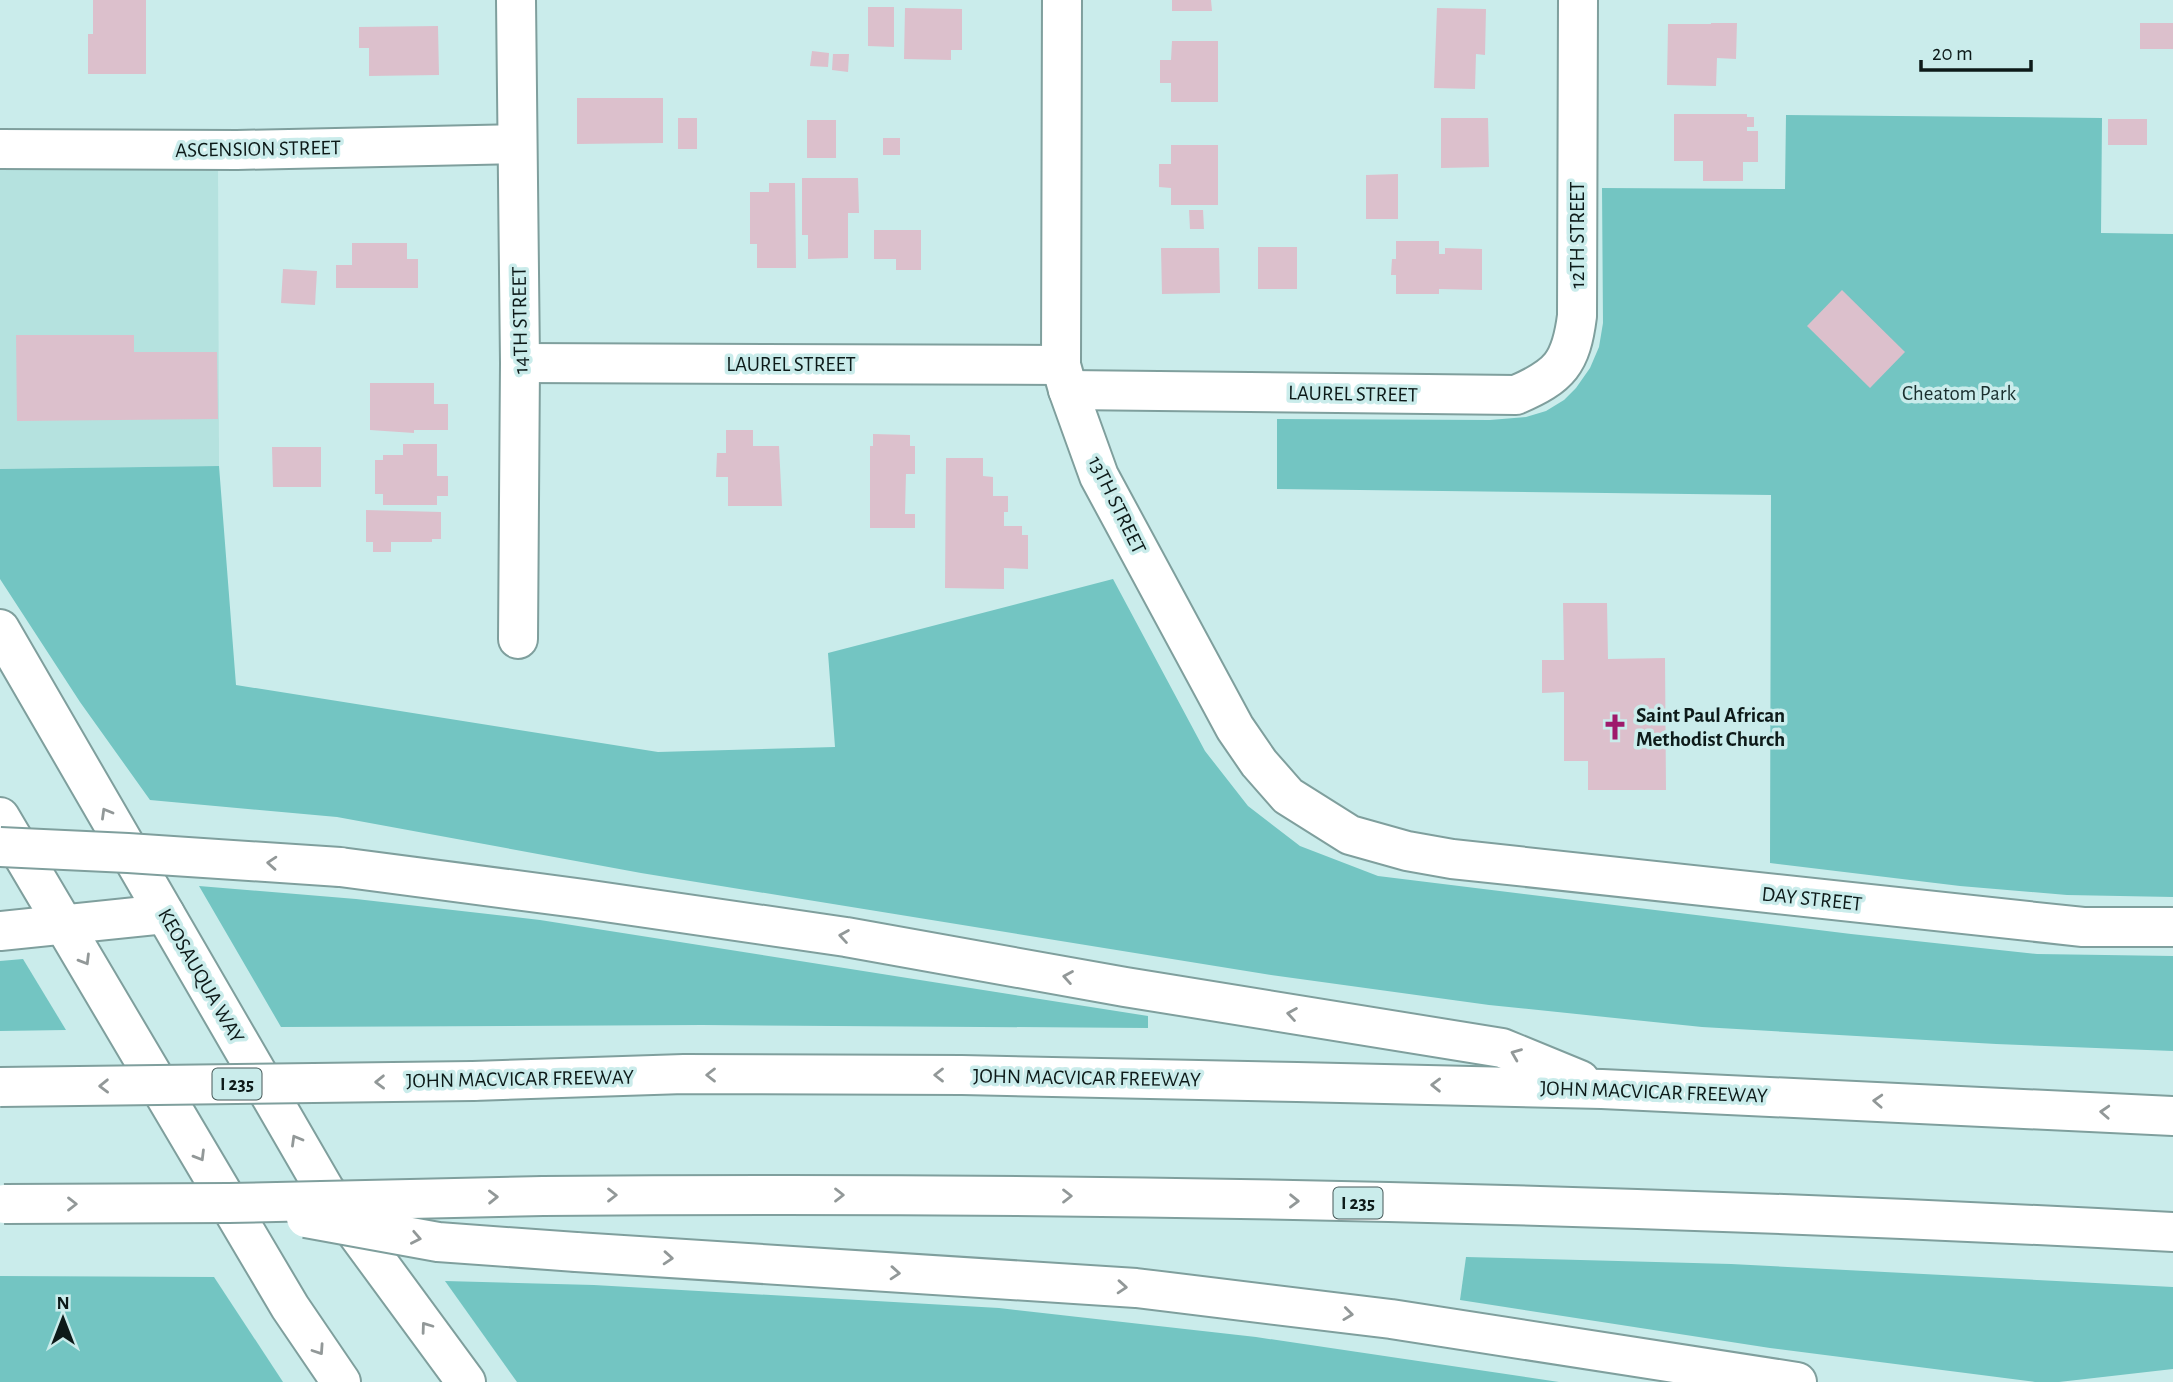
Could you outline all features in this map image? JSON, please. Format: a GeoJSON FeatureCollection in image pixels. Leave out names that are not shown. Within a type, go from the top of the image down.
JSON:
{"type":"FeatureCollection","features":[{"type":"Feature","properties":{"kind":"main road","name":"14TH STREET"},"geometry":{"type":"LineString","coordinates":[[516,0],[520,363],[518,639]]}},
{"type":"Feature","properties":{"kind":"main road","name":"13TH STREET"},"geometry":{"type":"LineString","coordinates":[[1062,0],[1064,377],[1099,476],[1235,728],[1259,763],[1288,796],[1350,835],[1407,851],[1452,859]]}},
{"type":"Feature","properties":{"kind":"main road","name":"12TH STREET"},"geometry":{"type":"LineString","coordinates":[[1470,395],[1516,395],[1545,382],[1563,365],[1574,343],[1577,316],[1578,0]]}},
{"type":"Feature","properties":{"kind":"main road","name":"ASCENSION STREET"},"geometry":{"type":"LineString","coordinates":[[0,149],[237,150],[517,144]]}},
{"type":"Feature","properties":{"kind":"main road","name":"LAUREL STREET"},"geometry":{"type":"LineString","coordinates":[[520,363],[1064,377],[1470,395]]}},
{"type":"Feature","properties":{"kind":"main road","name":"KEOSAUQUA WAY"},"geometry":{"type":"LineString","coordinates":[[0,629],[325,1190],[466,1382]]}},
{"type":"Feature","properties":{"kind":"main road"},"geometry":{"type":"LineString","coordinates":[[0,817],[290,1307],[341,1382]]}},
{"type":"Feature","properties":{"kind":"main road"},"geometry":{"type":"LineString","coordinates":[[0,847],[340,867],[846,937],[1125,987],[1502,1048],[1602,1088]]}},
{"type":"Feature","properties":{"kind":"main road","name":"DAY STREET"},"geometry":{"type":"LineString","coordinates":[[1452,859],[2082,927],[2173,927]]}},
{"type":"Feature","properties":{"kind":"main road"},"geometry":{"type":"LineString","coordinates":[[0,931],[165,915]]}},
{"type":"Feature","properties":{"kind":"main road","name":"JOHN MACVICAR FREEWAY"},"geometry":{"type":"LineString","coordinates":[[0,1087],[473,1081],[684,1074],[962,1075],[1602,1088],[2173,1116]]}},
{"type":"Feature","properties":{"kind":"main road","name":"I 235"},"geometry":{"type":"LineString","coordinates":[[2,1204],[229,1203],[543,1196],[1106,1196],[1940,1220],[2173,1232]]}},
{"type":"Feature","properties":{"kind":"main road"},"geometry":{"type":"LineString","coordinates":[[229,1203],[438,1242],[1136,1288],[1391,1319],[1797,1382]]}},
{"type":"Feature","properties":{"kind":"shaded area"},"geometry":{"type":"Polygon","coordinates":[[[218,157],[219,466],[0,469],[0,165],[218,157]]]}},
{"type":"Feature","properties":{"kind":"green space","name":"Cheatom Park"},"geometry":{"type":"Polygon","coordinates":[[[1786,115],[2102,118],[2101,233],[2173,234],[2173,897],[2067,895],[1960,886],[1770,863],[1771,495],[1277,489],[1277,419],[1490,420],[1526,417],[1546,411],[1564,400],[1590,368],[1599,347],[1603,323],[1602,188],[1785,189],[1786,115]]]}},
{"type":"Feature","properties":{"kind":"green space"},"geometry":{"type":"Polygon","coordinates":[[[219,466],[236,685],[658,752],[835,747],[828,653],[1113,579],[1205,751],[1248,806],[1300,846],[1378,876],[2037,954],[2173,956],[2173,1051],[1702,1027],[1489,1005],[1271,975],[641,873],[337,817],[150,800],[80,702],[0,579],[0,469],[219,466]]]}},
{"type":"Feature","properties":{"kind":"green space"},"geometry":{"type":"Polygon","coordinates":[[[199,886],[356,899],[540,920],[1148,1016],[1148,1028],[702,1025],[281,1027],[199,886]]]}},
{"type":"Feature","properties":{"kind":"green space"},"geometry":{"type":"Polygon","coordinates":[[[23,959],[66,1030],[0,1031],[0,961],[23,959]]]}},
{"type":"Feature","properties":{"kind":"green space"},"geometry":{"type":"Polygon","coordinates":[[[1466,1257],[1731,1264],[2173,1287],[2173,1369],[2059,1382],[2035,1382],[1770,1348],[1460,1300],[1466,1257]]]}},
{"type":"Feature","properties":{"kind":"green space"},"geometry":{"type":"Polygon","coordinates":[[[0,1276],[214,1277],[283,1382],[0,1382],[0,1276]]]}},
{"type":"Feature","properties":{"kind":"green space"},"geometry":{"type":"Polygon","coordinates":[[[445,1281],[594,1285],[999,1308],[1256,1337],[1559,1382],[517,1382],[445,1281]]]}},
{"type":"Feature","properties":{"kind":"building"},"geometry":{"type":"Polygon","coordinates":[[[93,0],[146,0],[146,74],[88,74],[88,34],[93,34],[93,0]]]}},
{"type":"Feature","properties":{"kind":"building"},"geometry":{"type":"Polygon","coordinates":[[[1172,0],[1211,0],[1212,11],[1172,11],[1172,0]]]}},
{"type":"Feature","properties":{"kind":"building"},"geometry":{"type":"Polygon","coordinates":[[[868,7],[894,7],[894,47],[868,46],[868,7]]]}},
{"type":"Feature","properties":{"kind":"building"},"geometry":{"type":"Polygon","coordinates":[[[905,8],[962,9],[962,50],[951,50],[951,60],[904,59],[905,8]]]}},
{"type":"Feature","properties":{"kind":"building"},"geometry":{"type":"Polygon","coordinates":[[[1437,8],[1486,9],[1485,55],[1476,54],[1475,89],[1434,88],[1437,8]]]}},
{"type":"Feature","properties":{"kind":"building"},"geometry":{"type":"Polygon","coordinates":[[[1737,23],[1736,59],[1717,58],[1716,86],[1667,85],[1668,24],[1737,23]]]}},
{"type":"Feature","properties":{"kind":"building"},"geometry":{"type":"Polygon","coordinates":[[[2140,23],[2173,23],[2173,49],[2140,49],[2140,23]]]}},
{"type":"Feature","properties":{"kind":"building"},"geometry":{"type":"Polygon","coordinates":[[[438,26],[439,75],[369,76],[369,48],[359,48],[359,27],[438,26]]]}},
{"type":"Feature","properties":{"kind":"building"},"geometry":{"type":"Polygon","coordinates":[[[1172,41],[1218,41],[1218,102],[1171,102],[1171,83],[1160,83],[1160,60],[1171,60],[1172,41]]]}},
{"type":"Feature","properties":{"kind":"building"},"geometry":{"type":"Polygon","coordinates":[[[812,51],[829,53],[828,67],[810,66],[812,51]]]}},
{"type":"Feature","properties":{"kind":"building"},"geometry":{"type":"Polygon","coordinates":[[[833,54],[849,54],[848,72],[832,70],[833,54]]]}},
{"type":"Feature","properties":{"kind":"building"},"geometry":{"type":"Polygon","coordinates":[[[577,98],[663,98],[663,143],[577,144],[577,98]]]}},
{"type":"Feature","properties":{"kind":"building"},"geometry":{"type":"Polygon","coordinates":[[[1674,114],[1747,114],[1747,117],[1754,117],[1754,127],[1747,127],[1747,131],[1758,131],[1758,162],[1743,162],[1743,181],[1703,181],[1703,161],[1674,161],[1674,114]]]}},
{"type":"Feature","properties":{"kind":"building"},"geometry":{"type":"Polygon","coordinates":[[[678,118],[697,118],[697,149],[678,149],[678,118]]]}},
{"type":"Feature","properties":{"kind":"building"},"geometry":{"type":"Polygon","coordinates":[[[1441,118],[1488,118],[1489,167],[1441,168],[1441,118]]]}},
{"type":"Feature","properties":{"kind":"building"},"geometry":{"type":"Polygon","coordinates":[[[2108,119],[2147,119],[2147,145],[2108,145],[2108,119]]]}},
{"type":"Feature","properties":{"kind":"building"},"geometry":{"type":"Polygon","coordinates":[[[807,120],[836,120],[836,158],[807,158],[807,120]]]}},
{"type":"Feature","properties":{"kind":"building"},"geometry":{"type":"Polygon","coordinates":[[[883,138],[900,138],[900,155],[883,155],[883,138]]]}},
{"type":"Feature","properties":{"kind":"building"},"geometry":{"type":"Polygon","coordinates":[[[1171,145],[1218,145],[1218,205],[1171,205],[1171,188],[1159,187],[1159,164],[1171,164],[1171,145]]]}},
{"type":"Feature","properties":{"kind":"building"},"geometry":{"type":"Polygon","coordinates":[[[1398,174],[1398,219],[1366,219],[1366,175],[1398,174]]]}},
{"type":"Feature","properties":{"kind":"building"},"geometry":{"type":"Polygon","coordinates":[[[802,178],[858,178],[859,213],[848,213],[848,258],[808,259],[808,235],[802,235],[802,178]]]}},
{"type":"Feature","properties":{"kind":"building"},"geometry":{"type":"Polygon","coordinates":[[[769,183],[795,183],[796,268],[757,268],[757,244],[750,244],[750,192],[769,192],[769,183]]]}},
{"type":"Feature","properties":{"kind":"building"},"geometry":{"type":"Polygon","coordinates":[[[1189,210],[1203,210],[1204,229],[1190,229],[1189,210]]]}},
{"type":"Feature","properties":{"kind":"building"},"geometry":{"type":"Polygon","coordinates":[[[874,230],[921,230],[921,270],[896,270],[896,259],[874,259],[874,230]]]}},
{"type":"Feature","properties":{"kind":"building"},"geometry":{"type":"Polygon","coordinates":[[[1396,241],[1439,241],[1439,254],[1445,254],[1445,248],[1482,249],[1482,290],[1439,289],[1439,294],[1396,294],[1396,275],[1391,275],[1392,259],[1396,259],[1396,241]]]}},
{"type":"Feature","properties":{"kind":"building"},"geometry":{"type":"Polygon","coordinates":[[[352,243],[407,243],[407,259],[418,259],[418,288],[336,288],[336,265],[352,265],[352,243]]]}},
{"type":"Feature","properties":{"kind":"building"},"geometry":{"type":"Polygon","coordinates":[[[1258,247],[1297,247],[1297,289],[1258,289],[1258,247]]]}},
{"type":"Feature","properties":{"kind":"building"},"geometry":{"type":"Polygon","coordinates":[[[1161,248],[1219,248],[1220,293],[1162,294],[1161,248]]]}},
{"type":"Feature","properties":{"kind":"building"},"geometry":{"type":"Polygon","coordinates":[[[283,269],[317,271],[315,305],[281,303],[283,269]]]}},
{"type":"Feature","properties":{"kind":"building"},"geometry":{"type":"Polygon","coordinates":[[[1842,290],[1905,352],[1870,388],[1807,326],[1842,290]]]}},
{"type":"Feature","properties":{"kind":"building"},"geometry":{"type":"Polygon","coordinates":[[[16,335],[134,335],[134,352],[217,352],[218,419],[17,421],[16,335]]]}},
{"type":"Feature","properties":{"kind":"building"},"geometry":{"type":"Polygon","coordinates":[[[370,383],[434,383],[434,404],[448,404],[448,430],[414,430],[414,433],[370,430],[370,383]]]}},
{"type":"Feature","properties":{"kind":"building"},"geometry":{"type":"Polygon","coordinates":[[[726,430],[753,430],[753,446],[779,446],[782,506],[728,506],[728,477],[716,477],[717,453],[726,453],[726,430]]]}},
{"type":"Feature","properties":{"kind":"building"},"geometry":{"type":"Polygon","coordinates":[[[873,434],[910,435],[910,446],[915,446],[915,474],[906,474],[905,514],[915,514],[915,528],[870,528],[870,446],[873,446],[873,434]]]}},
{"type":"Feature","properties":{"kind":"building"},"geometry":{"type":"Polygon","coordinates":[[[403,444],[437,444],[437,476],[448,476],[448,496],[437,496],[437,505],[383,505],[383,494],[375,494],[375,460],[383,460],[383,455],[403,455],[403,444]]]}},
{"type":"Feature","properties":{"kind":"building"},"geometry":{"type":"Polygon","coordinates":[[[272,447],[321,447],[321,487],[273,487],[272,447]]]}},
{"type":"Feature","properties":{"kind":"building"},"geometry":{"type":"Polygon","coordinates":[[[946,458],[983,458],[983,476],[993,477],[993,496],[1008,496],[1008,512],[1004,512],[1004,526],[1022,526],[1022,535],[1028,535],[1028,569],[1004,568],[1004,589],[945,588],[946,458]]]}},
{"type":"Feature","properties":{"kind":"building"},"geometry":{"type":"Polygon","coordinates":[[[366,510],[441,512],[441,539],[432,539],[432,542],[391,542],[391,552],[373,552],[373,542],[366,542],[366,510]]]}},
{"type":"Feature","properties":{"kind":"building","name":"Saint Paul African Methodist Church"},"geometry":{"type":"Polygon","coordinates":[[[1563,603],[1607,603],[1608,659],[1665,658],[1666,790],[1588,790],[1588,761],[1564,761],[1564,692],[1542,693],[1542,660],[1564,660],[1563,603]]]}},
{"type":"Feature","properties":{"kind":"place","name":"Saint Paul African Methodist Church"},"geometry":{"type":"Point","coordinates":[1615,727]}}]}
